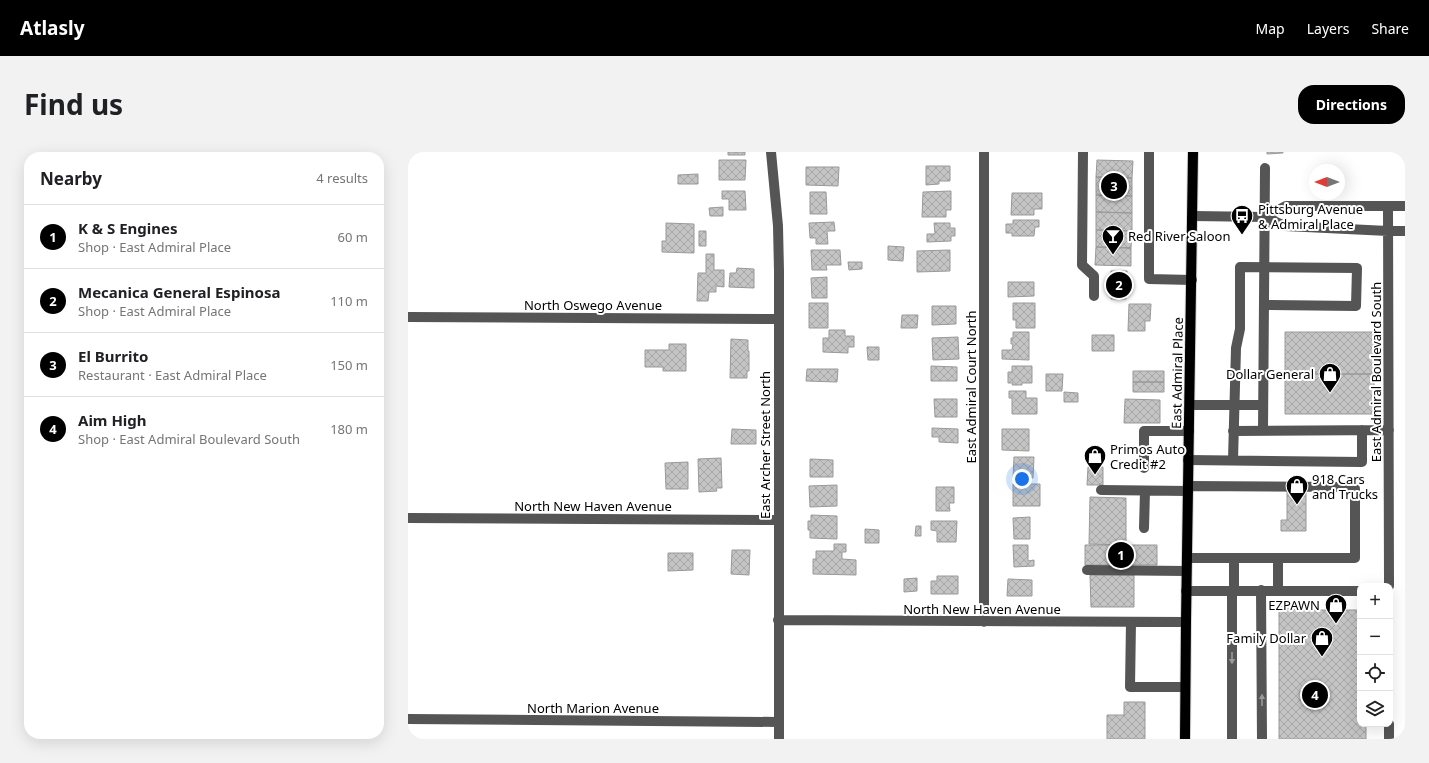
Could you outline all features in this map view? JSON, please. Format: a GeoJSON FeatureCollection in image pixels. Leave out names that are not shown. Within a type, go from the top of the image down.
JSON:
{"type":"FeatureCollection","features":[{"type":"Feature","properties":{"kind":"main road","name":"East Admiral Place"},"geometry":{"type":"LineString","coordinates":[[1185,739],[1186,571],[1190,405],[1193,152]]}},
{"type":"Feature","properties":{"kind":"street","name":"East Archer Street North"},"geometry":{"type":"LineString","coordinates":[[772,152],[778,226],[779,271],[779,739]]}},
{"type":"Feature","properties":{"kind":"street","name":"East Admiral Court North"},"geometry":{"type":"LineString","coordinates":[[984,152],[984,622]]}},
{"type":"Feature","properties":{"kind":"street"},"geometry":{"type":"LineString","coordinates":[[1083,152],[1082,265],[1094,276],[1094,296]]}},
{"type":"Feature","properties":{"kind":"street"},"geometry":{"type":"LineString","coordinates":[[1149,152],[1149,279],[1192,280]]}},
{"type":"Feature","properties":{"kind":"street"},"geometry":{"type":"LineString","coordinates":[[1264,431],[1265,168]]}},
{"type":"Feature","properties":{"kind":"street"},"geometry":{"type":"LineString","coordinates":[[1265,217],[1286,206],[1405,206]]}},
{"type":"Feature","properties":{"kind":"street","name":"East Admiral Boulevard South"},"geometry":{"type":"LineString","coordinates":[[1388,206],[1389,583]]}},
{"type":"Feature","properties":{"kind":"street"},"geometry":{"type":"LineString","coordinates":[[1193,216],[1265,217],[1285,226],[1405,231]]}},
{"type":"Feature","properties":{"kind":"street"},"geometry":{"type":"LineString","coordinates":[[1233,460],[1236,348],[1240,329],[1240,268],[1357,268],[1356,306],[1264,306]]}},
{"type":"Feature","properties":{"kind":"street","name":"North Oswego Avenue"},"geometry":{"type":"LineString","coordinates":[[408,316],[778,319]]}},
{"type":"Feature","properties":{"kind":"street"},"geometry":{"type":"LineString","coordinates":[[1190,405],[1263,405]]}},
{"type":"Feature","properties":{"kind":"street"},"geometry":{"type":"LineString","coordinates":[[1188,460],[1362,462],[1362,430]]}},
{"type":"Feature","properties":{"kind":"street"},"geometry":{"type":"LineString","coordinates":[[1233,431],[1389,430]]}},
{"type":"Feature","properties":{"kind":"street"},"geometry":{"type":"LineString","coordinates":[[1144,468],[1144,431],[1189,431]]}},
{"type":"Feature","properties":{"kind":"street"},"geometry":{"type":"LineString","coordinates":[[1101,490],[1145,491],[1346,487],[1355,489],[1355,558],[1187,558]]}},
{"type":"Feature","properties":{"kind":"street"},"geometry":{"type":"LineString","coordinates":[[1144,528],[1145,491]]}},
{"type":"Feature","properties":{"kind":"street","name":"North New Haven Avenue"},"geometry":{"type":"LineString","coordinates":[[408,518],[778,520]]}},
{"type":"Feature","properties":{"kind":"street"},"geometry":{"type":"LineString","coordinates":[[1232,739],[1234,558]]}},
{"type":"Feature","properties":{"kind":"street"},"geometry":{"type":"LineString","coordinates":[[1278,558],[1278,590]]}},
{"type":"Feature","properties":{"kind":"street"},"geometry":{"type":"LineString","coordinates":[[1087,570],[1186,571]]}},
{"type":"Feature","properties":{"kind":"street"},"geometry":{"type":"LineString","coordinates":[[1261,590],[1262,739]]}},
{"type":"Feature","properties":{"kind":"street"},"geometry":{"type":"LineString","coordinates":[[1186,591],[1357,591]]}},
{"type":"Feature","properties":{"kind":"street","name":"North New Haven Avenue"},"geometry":{"type":"LineString","coordinates":[[778,620],[1186,622]]}},
{"type":"Feature","properties":{"kind":"street"},"geometry":{"type":"LineString","coordinates":[[1131,622],[1130,687],[1185,687]]}},
{"type":"Feature","properties":{"kind":"street","name":"North Marion Avenue"},"geometry":{"type":"LineString","coordinates":[[408,719],[779,722]]}},
{"type":"Feature","properties":{"kind":"street"},"geometry":{"type":"LineString","coordinates":[[1390,727],[1390,739]]}},
{"type":"Feature","properties":{"kind":"building"},"geometry":{"type":"Polygon","coordinates":[[[728,152],[745,152],[745,155],[728,155],[728,152]]]}},
{"type":"Feature","properties":{"kind":"building"},"geometry":{"type":"Polygon","coordinates":[[[1267,152],[1283,152],[1283,153],[1267,154],[1267,152]]]}},
{"type":"Feature","properties":{"kind":"building"},"geometry":{"type":"Polygon","coordinates":[[[719,160],[746,160],[745,180],[719,180],[719,160]]]}},
{"type":"Feature","properties":{"kind":"building"},"geometry":{"type":"Polygon","coordinates":[[[1097,160],[1133,161],[1132,178],[1096,177],[1097,160]]]}},
{"type":"Feature","properties":{"kind":"building"},"geometry":{"type":"Polygon","coordinates":[[[926,166],[950,166],[950,181],[939,181],[939,184],[926,185],[926,166]]]}},
{"type":"Feature","properties":{"kind":"building"},"geometry":{"type":"Polygon","coordinates":[[[806,167],[839,167],[838,186],[806,185],[806,167]]]}},
{"type":"Feature","properties":{"kind":"building"},"geometry":{"type":"Polygon","coordinates":[[[698,174],[698,184],[678,184],[678,175],[698,174]]]}},
{"type":"Feature","properties":{"kind":"building"},"geometry":{"type":"Polygon","coordinates":[[[1096,177],[1132,178],[1132,196],[1096,195],[1096,177]]]}},
{"type":"Feature","properties":{"kind":"building"},"geometry":{"type":"Polygon","coordinates":[[[722,191],[745,191],[746,210],[729,210],[729,199],[722,199],[722,191]]]}},
{"type":"Feature","properties":{"kind":"building"},"geometry":{"type":"Polygon","coordinates":[[[951,191],[951,210],[946,210],[946,217],[922,217],[923,192],[951,191]]]}},
{"type":"Feature","properties":{"kind":"building"},"geometry":{"type":"Polygon","coordinates":[[[810,192],[826,192],[827,214],[810,214],[810,192]]]}},
{"type":"Feature","properties":{"kind":"building"},"geometry":{"type":"Polygon","coordinates":[[[1012,193],[1042,193],[1042,209],[1034,209],[1034,215],[1011,215],[1012,193]]]}},
{"type":"Feature","properties":{"kind":"building"},"geometry":{"type":"Polygon","coordinates":[[[1096,195],[1132,196],[1132,213],[1096,212],[1096,195]]]}},
{"type":"Feature","properties":{"kind":"building"},"geometry":{"type":"Polygon","coordinates":[[[723,207],[723,216],[710,216],[709,208],[723,207]]]}},
{"type":"Feature","properties":{"kind":"building"},"geometry":{"type":"Polygon","coordinates":[[[1096,212],[1132,213],[1132,231],[1096,230],[1096,212]]]}},
{"type":"Feature","properties":{"kind":"building"},"geometry":{"type":"Polygon","coordinates":[[[1013,220],[1039,220],[1039,227],[1035,227],[1034,236],[1012,236],[1012,233],[1006,233],[1006,224],[1013,224],[1013,220]]]}},
{"type":"Feature","properties":{"kind":"building"},"geometry":{"type":"Polygon","coordinates":[[[834,222],[835,231],[827,231],[828,244],[816,244],[816,238],[810,238],[809,223],[834,222]]]}},
{"type":"Feature","properties":{"kind":"building"},"geometry":{"type":"Polygon","coordinates":[[[666,223],[694,224],[694,253],[662,252],[662,241],[666,241],[666,223]]]}},
{"type":"Feature","properties":{"kind":"building"},"geometry":{"type":"Polygon","coordinates":[[[934,223],[950,223],[950,228],[955,228],[955,236],[951,236],[951,241],[927,242],[927,234],[935,234],[934,223]]]}},
{"type":"Feature","properties":{"kind":"building"},"geometry":{"type":"Polygon","coordinates":[[[1096,230],[1132,231],[1131,248],[1096,247],[1096,230]]]}},
{"type":"Feature","properties":{"kind":"building"},"geometry":{"type":"Polygon","coordinates":[[[699,231],[706,231],[706,246],[699,246],[699,231]]]}},
{"type":"Feature","properties":{"kind":"building"},"geometry":{"type":"Polygon","coordinates":[[[888,246],[904,247],[903,261],[888,260],[888,246]]]}},
{"type":"Feature","properties":{"kind":"building","name":"Red River Saloon"},"geometry":{"type":"Polygon","coordinates":[[[1096,247],[1131,248],[1131,266],[1095,265],[1096,247]]]}},
{"type":"Feature","properties":{"kind":"building"},"geometry":{"type":"Polygon","coordinates":[[[811,250],[840,250],[841,265],[826,265],[827,270],[812,270],[811,250]]]}},
{"type":"Feature","properties":{"kind":"building"},"geometry":{"type":"Polygon","coordinates":[[[950,250],[950,271],[917,272],[917,251],[950,250]]]}},
{"type":"Feature","properties":{"kind":"building"},"geometry":{"type":"Polygon","coordinates":[[[706,254],[714,254],[714,270],[724,270],[724,287],[716,286],[716,292],[709,292],[708,301],[697,301],[698,273],[706,273],[706,254]]]}},
{"type":"Feature","properties":{"kind":"building"},"geometry":{"type":"Polygon","coordinates":[[[848,262],[862,262],[862,269],[849,270],[848,262]]]}},
{"type":"Feature","properties":{"kind":"building"},"geometry":{"type":"Polygon","coordinates":[[[737,268],[754,269],[754,288],[729,287],[730,273],[736,273],[737,268]]]}},
{"type":"Feature","properties":{"kind":"building"},"geometry":{"type":"Polygon","coordinates":[[[1111,271],[1127,271],[1126,299],[1111,299],[1111,271]]]}},
{"type":"Feature","properties":{"kind":"building"},"geometry":{"type":"Polygon","coordinates":[[[827,277],[827,298],[812,298],[811,278],[827,277]]]}},
{"type":"Feature","properties":{"kind":"building"},"geometry":{"type":"Polygon","coordinates":[[[1008,282],[1034,282],[1034,296],[1008,297],[1008,282]]]}},
{"type":"Feature","properties":{"kind":"building"},"geometry":{"type":"Polygon","coordinates":[[[809,303],[828,303],[828,328],[809,328],[809,303]]]}},
{"type":"Feature","properties":{"kind":"building"},"geometry":{"type":"Polygon","coordinates":[[[1013,303],[1035,303],[1035,328],[1016,328],[1016,320],[1013,320],[1013,303]]]}},
{"type":"Feature","properties":{"kind":"building"},"geometry":{"type":"Polygon","coordinates":[[[1129,304],[1151,304],[1150,321],[1145,321],[1145,331],[1128,331],[1129,304]]]}},
{"type":"Feature","properties":{"kind":"building"},"geometry":{"type":"Polygon","coordinates":[[[932,306],[956,306],[956,324],[932,325],[932,306]]]}},
{"type":"Feature","properties":{"kind":"building"},"geometry":{"type":"Polygon","coordinates":[[[902,315],[918,315],[917,328],[901,328],[902,315]]]}},
{"type":"Feature","properties":{"kind":"building"},"geometry":{"type":"Polygon","coordinates":[[[829,330],[845,330],[845,336],[854,336],[854,347],[848,347],[848,353],[823,352],[823,338],[829,338],[829,330]]]}},
{"type":"Feature","properties":{"kind":"building"},"geometry":{"type":"Polygon","coordinates":[[[1013,332],[1029,332],[1029,360],[1002,359],[1002,350],[1012,350],[1013,344],[1011,344],[1011,338],[1013,338],[1013,332]]]}},
{"type":"Feature","properties":{"kind":"building"},"geometry":{"type":"Polygon","coordinates":[[[1285,332],[1374,332],[1374,374],[1285,374],[1285,332]]]}},
{"type":"Feature","properties":{"kind":"building"},"geometry":{"type":"Polygon","coordinates":[[[1092,335],[1114,335],[1114,351],[1092,351],[1092,335]]]}},
{"type":"Feature","properties":{"kind":"building"},"geometry":{"type":"Polygon","coordinates":[[[958,337],[959,359],[933,360],[932,338],[958,337]]]}},
{"type":"Feature","properties":{"kind":"building"},"geometry":{"type":"Polygon","coordinates":[[[731,339],[748,340],[749,371],[747,371],[747,378],[730,378],[731,339]]]}},
{"type":"Feature","properties":{"kind":"building"},"geometry":{"type":"Polygon","coordinates":[[[669,344],[686,344],[686,371],[663,371],[663,367],[645,367],[645,350],[669,350],[669,344]]]}},
{"type":"Feature","properties":{"kind":"building"},"geometry":{"type":"Polygon","coordinates":[[[867,347],[879,347],[879,360],[868,360],[867,347]]]}},
{"type":"Feature","properties":{"kind":"building"},"geometry":{"type":"Polygon","coordinates":[[[931,366],[957,367],[957,381],[931,381],[931,366]]]}},
{"type":"Feature","properties":{"kind":"building"},"geometry":{"type":"Polygon","coordinates":[[[1012,366],[1032,366],[1032,383],[1012,385],[1013,383],[1008,383],[1008,372],[1012,372],[1012,366]]]}},
{"type":"Feature","properties":{"kind":"building"},"geometry":{"type":"Polygon","coordinates":[[[807,369],[838,369],[837,382],[806,381],[807,369]]]}},
{"type":"Feature","properties":{"kind":"building"},"geometry":{"type":"Polygon","coordinates":[[[1133,371],[1164,371],[1164,382],[1133,382],[1133,371]]]}},
{"type":"Feature","properties":{"kind":"building"},"geometry":{"type":"Polygon","coordinates":[[[1046,374],[1063,374],[1062,391],[1046,391],[1046,374]]]}},
{"type":"Feature","properties":{"kind":"building","name":"Dollar General"},"geometry":{"type":"Polygon","coordinates":[[[1285,374],[1374,374],[1374,414],[1285,414],[1285,374]]]}},
{"type":"Feature","properties":{"kind":"building"},"geometry":{"type":"Polygon","coordinates":[[[1133,382],[1164,382],[1164,392],[1133,392],[1133,382]]]}},
{"type":"Feature","properties":{"kind":"building"},"geometry":{"type":"Polygon","coordinates":[[[1009,391],[1026,391],[1026,398],[1037,398],[1037,414],[1012,414],[1012,398],[1009,398],[1009,391]]]}},
{"type":"Feature","properties":{"kind":"building"},"geometry":{"type":"Polygon","coordinates":[[[1064,392],[1078,393],[1078,402],[1064,402],[1064,392]]]}},
{"type":"Feature","properties":{"kind":"building"},"geometry":{"type":"Polygon","coordinates":[[[934,399],[957,399],[957,417],[935,417],[934,399]]]}},
{"type":"Feature","properties":{"kind":"building"},"geometry":{"type":"Polygon","coordinates":[[[1125,399],[1160,400],[1160,423],[1124,423],[1125,399]]]}},
{"type":"Feature","properties":{"kind":"building"},"geometry":{"type":"Polygon","coordinates":[[[932,428],[958,429],[958,443],[939,442],[939,437],[932,437],[932,428]]]}},
{"type":"Feature","properties":{"kind":"building"},"geometry":{"type":"Polygon","coordinates":[[[732,429],[756,430],[756,444],[731,444],[732,429]]]}},
{"type":"Feature","properties":{"kind":"building"},"geometry":{"type":"Polygon","coordinates":[[[1002,429],[1029,429],[1029,451],[1002,450],[1002,429]]]}},
{"type":"Feature","properties":{"kind":"building"},"geometry":{"type":"Polygon","coordinates":[[[1014,457],[1034,457],[1033,478],[1013,478],[1014,457]]]}},
{"type":"Feature","properties":{"kind":"building"},"geometry":{"type":"Polygon","coordinates":[[[721,458],[722,488],[716,488],[717,491],[699,492],[698,459],[721,458]]]}},
{"type":"Feature","properties":{"kind":"building"},"geometry":{"type":"Polygon","coordinates":[[[810,459],[833,460],[833,477],[810,477],[810,459]]]}},
{"type":"Feature","properties":{"kind":"building"},"geometry":{"type":"Polygon","coordinates":[[[688,462],[688,489],[666,489],[665,463],[688,462]]]}},
{"type":"Feature","properties":{"kind":"building","name":"Primos Auto Credit #2"},"geometry":{"type":"Polygon","coordinates":[[[1088,467],[1103,467],[1103,485],[1087,485],[1088,467]]]}},
{"type":"Feature","properties":{"kind":"building"},"geometry":{"type":"Polygon","coordinates":[[[1013,484],[1040,484],[1040,506],[1013,506],[1013,484]]]}},
{"type":"Feature","properties":{"kind":"building"},"geometry":{"type":"Polygon","coordinates":[[[837,485],[837,506],[810,507],[809,486],[837,485]]]}},
{"type":"Feature","properties":{"kind":"building"},"geometry":{"type":"Polygon","coordinates":[[[936,487],[954,487],[954,503],[949,503],[950,511],[936,511],[936,487]]]}},
{"type":"Feature","properties":{"kind":"building","name":"918 Cars and Trucks"},"geometry":{"type":"Polygon","coordinates":[[[1287,491],[1306,492],[1306,531],[1281,531],[1281,520],[1287,520],[1287,491]]]}},
{"type":"Feature","properties":{"kind":"building"},"geometry":{"type":"Polygon","coordinates":[[[1090,497],[1126,498],[1126,545],[1089,544],[1090,497]]]}},
{"type":"Feature","properties":{"kind":"building"},"geometry":{"type":"Polygon","coordinates":[[[811,515],[837,516],[837,539],[810,538],[808,521],[811,521],[811,515]]]}},
{"type":"Feature","properties":{"kind":"building"},"geometry":{"type":"Polygon","coordinates":[[[1030,517],[1030,539],[1014,539],[1013,518],[1030,517]]]}},
{"type":"Feature","properties":{"kind":"building"},"geometry":{"type":"Polygon","coordinates":[[[931,521],[957,521],[956,542],[937,542],[937,531],[931,530],[931,521]]]}},
{"type":"Feature","properties":{"kind":"building"},"geometry":{"type":"Polygon","coordinates":[[[916,526],[921,526],[921,536],[915,536],[916,526]]]}},
{"type":"Feature","properties":{"kind":"building"},"geometry":{"type":"Polygon","coordinates":[[[865,529],[879,530],[879,543],[865,543],[865,529]]]}},
{"type":"Feature","properties":{"kind":"building"},"geometry":{"type":"Polygon","coordinates":[[[834,544],[846,544],[846,552],[842,552],[842,559],[856,560],[856,575],[813,574],[813,559],[816,559],[816,551],[834,551],[834,544]]]}},
{"type":"Feature","properties":{"kind":"building"},"geometry":{"type":"Polygon","coordinates":[[[1013,545],[1028,545],[1028,561],[1034,560],[1034,566],[1014,567],[1013,545]]]}},
{"type":"Feature","properties":{"kind":"building"},"geometry":{"type":"Polygon","coordinates":[[[1085,545],[1157,545],[1157,565],[1085,565],[1085,545]]]}},
{"type":"Feature","properties":{"kind":"building"},"geometry":{"type":"Polygon","coordinates":[[[732,550],[750,550],[749,575],[731,574],[732,550]]]}},
{"type":"Feature","properties":{"kind":"building"},"geometry":{"type":"Polygon","coordinates":[[[668,553],[693,553],[693,570],[668,571],[668,553]]]}},
{"type":"Feature","properties":{"kind":"building"},"geometry":{"type":"Polygon","coordinates":[[[1090,575],[1134,575],[1134,607],[1091,607],[1090,575]]]}},
{"type":"Feature","properties":{"kind":"building"},"geometry":{"type":"Polygon","coordinates":[[[937,576],[958,576],[958,594],[931,594],[931,581],[937,581],[937,576]]]}},
{"type":"Feature","properties":{"kind":"building"},"geometry":{"type":"Polygon","coordinates":[[[917,578],[917,591],[904,592],[904,579],[917,578]]]}},
{"type":"Feature","properties":{"kind":"building"},"geometry":{"type":"Polygon","coordinates":[[[1008,579],[1032,580],[1032,596],[1007,596],[1008,579]]]}},
{"type":"Feature","properties":{"kind":"building"},"geometry":{"type":"Polygon","coordinates":[[[1279,606],[1306,606],[1306,610],[1357,610],[1357,727],[1366,727],[1366,739],[1279,739],[1279,606]]]}},
{"type":"Feature","properties":{"kind":"building"},"geometry":{"type":"Polygon","coordinates":[[[1124,702],[1145,702],[1145,739],[1107,739],[1107,715],[1124,715],[1124,702]]]}},
{"type":"Feature","properties":{"kind":"place","name":"El Burrito"},"geometry":{"type":"Point","coordinates":[1114,186]}},
{"type":"Feature","properties":{"kind":"place","name":"Pittsburg Avenue & Admiral Place"},"geometry":{"type":"Point","coordinates":[1242,236]}},
{"type":"Feature","properties":{"kind":"place","name":"Red River Saloon"},"geometry":{"type":"Point","coordinates":[1113,256]}},
{"type":"Feature","properties":{"kind":"place","name":"Mecanica General Espinosa"},"geometry":{"type":"Point","coordinates":[1119,285]}},
{"type":"Feature","properties":{"kind":"place","name":"Dollar General"},"geometry":{"type":"Point","coordinates":[1330,394]}},
{"type":"Feature","properties":{"kind":"place","name":"Primos Auto Credit #2"},"geometry":{"type":"Point","coordinates":[1095,476]}},
{"type":"Feature","properties":{"kind":"place","name":"918 Cars and Trucks"},"geometry":{"type":"Point","coordinates":[1297,506]}},
{"type":"Feature","properties":{"kind":"place","name":"K & S Engines"},"geometry":{"type":"Point","coordinates":[1121,555]}},
{"type":"Feature","properties":{"kind":"place","name":"EZPAWN"},"geometry":{"type":"Point","coordinates":[1336,624]}},
{"type":"Feature","properties":{"kind":"place","name":"Family Dollar"},"geometry":{"type":"Point","coordinates":[1322,658]}},
{"type":"Feature","properties":{"kind":"place","name":"Aim High"},"geometry":{"type":"Point","coordinates":[1315,695]}}]}
